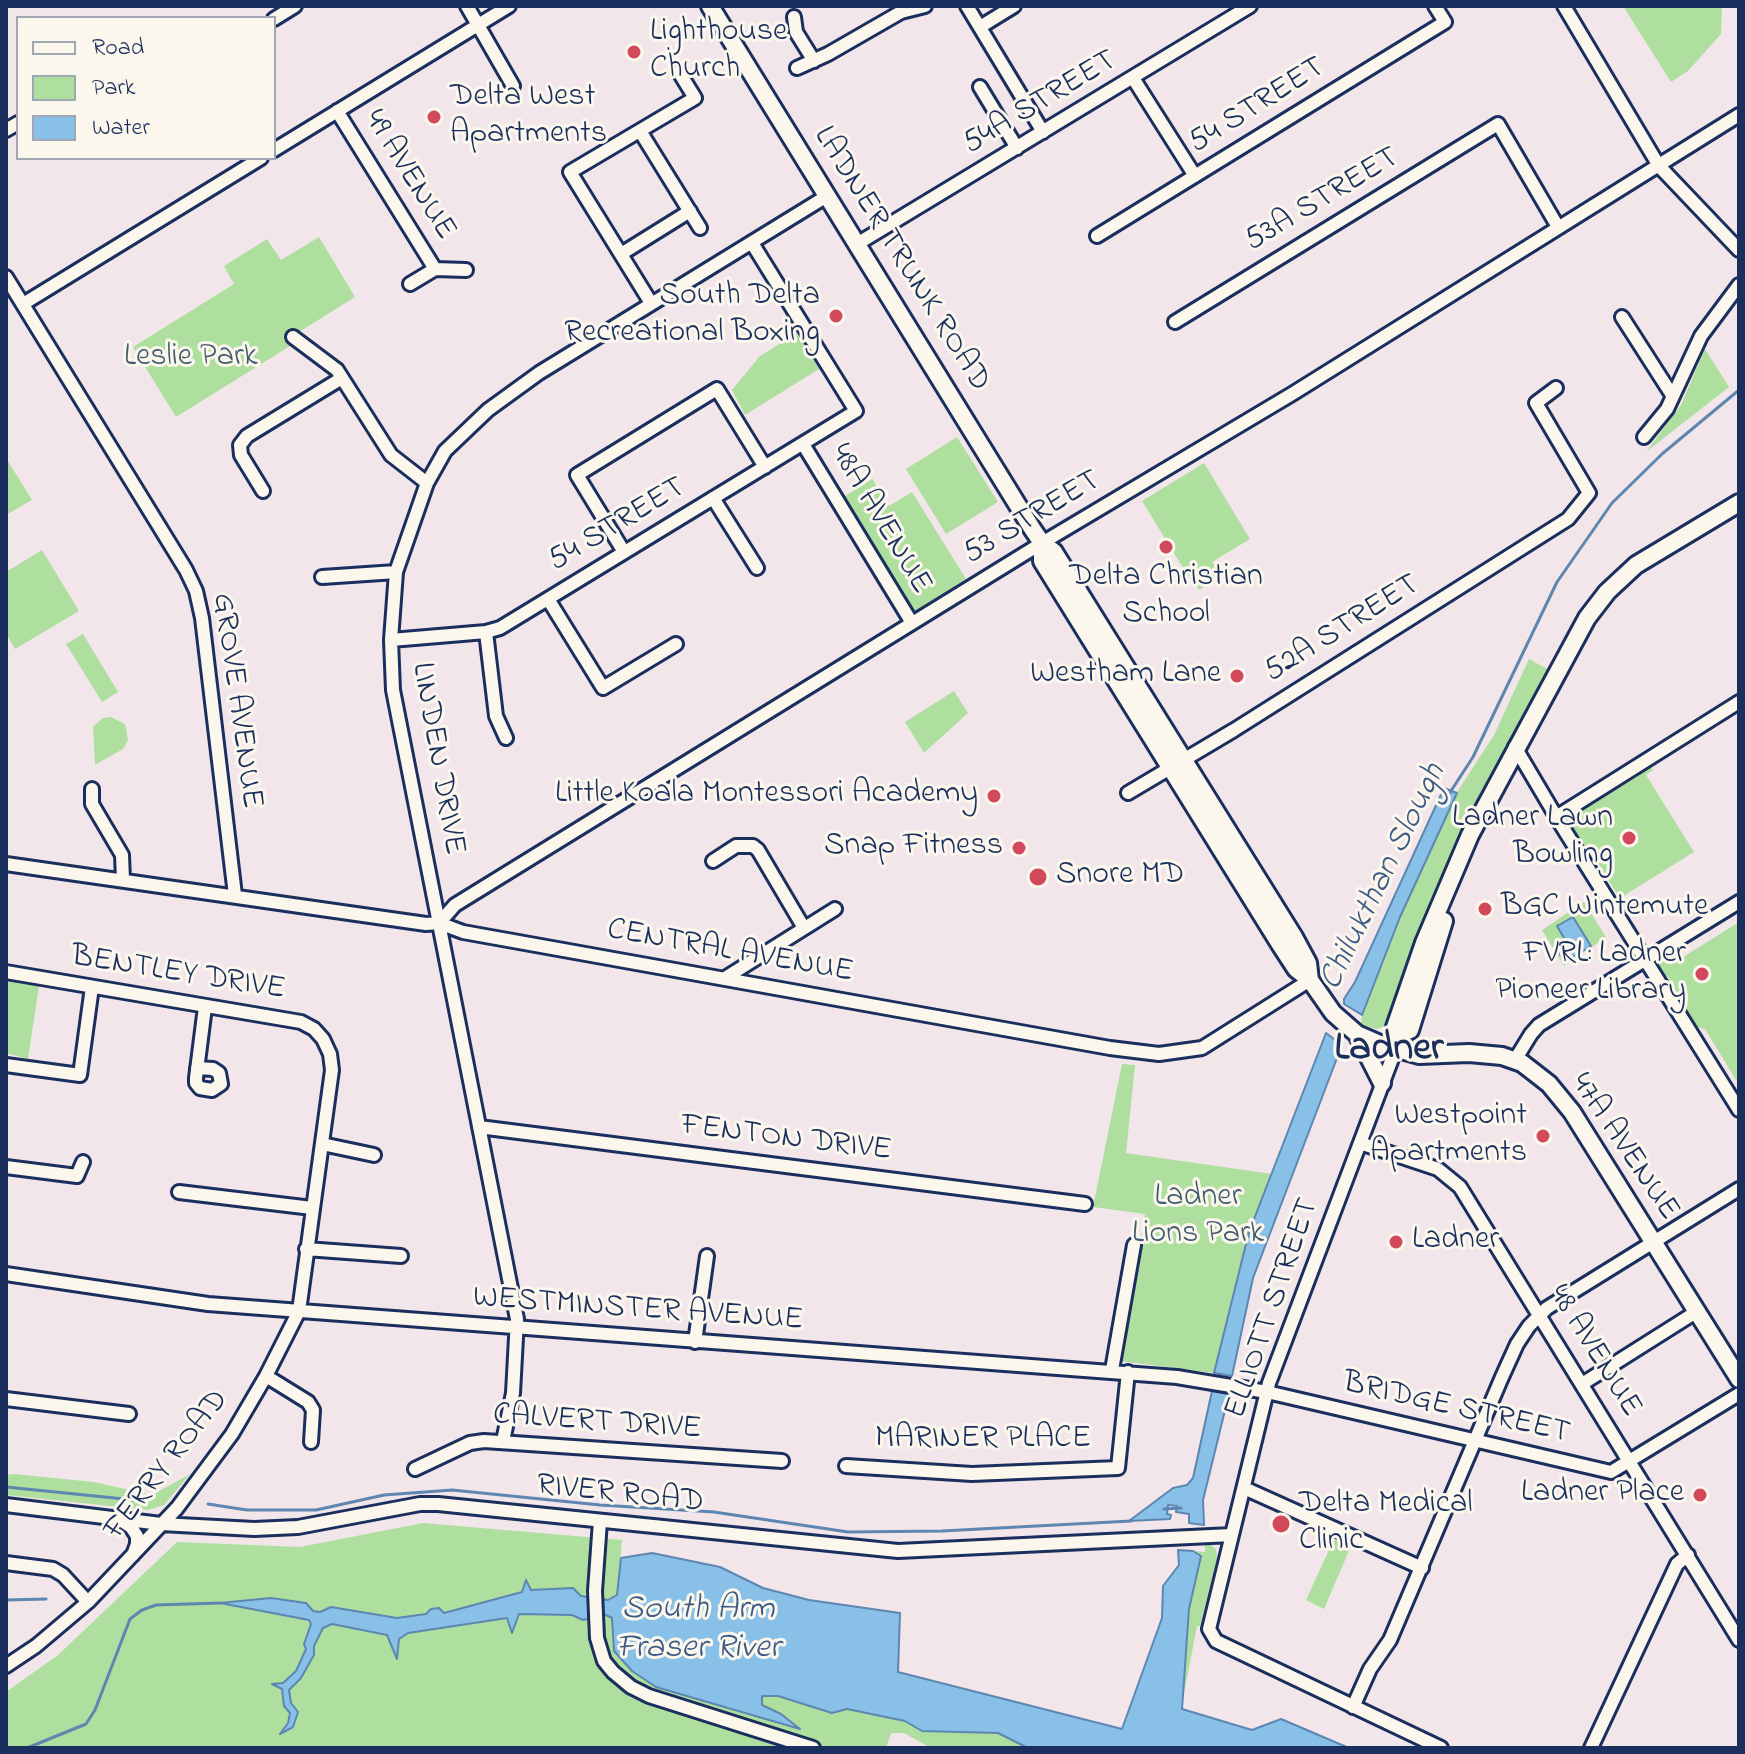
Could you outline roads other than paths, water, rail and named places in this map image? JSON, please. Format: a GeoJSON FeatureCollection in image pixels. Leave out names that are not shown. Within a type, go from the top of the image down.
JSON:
{"type":"FeatureCollection","features":[{"type":"Feature","properties":{"kind":"main road","name":"LADNER TRUNK ROAD"},"geometry":{"type":"LineString","coordinates":[[710,6],[1042,543],[1054,552],[1176,763],[1294,937],[1308,963],[1310,980],[1321,997],[1337,1017],[1357,1034],[1398,1041]]}},
{"type":"Feature","properties":{"kind":"main road"},"geometry":{"type":"LineString","coordinates":[[1398,1041],[1410,1030],[1470,835],[1584,623],[1607,592],[1641,562],[1739,503]]}},
{"type":"Feature","properties":{"kind":"main road"},"geometry":{"type":"LineString","coordinates":[[1357,1034],[1382,1083]]}},
{"type":"Feature","properties":{"kind":"main road","name":"47A AVENUE"},"geometry":{"type":"LineString","coordinates":[[1398,1041],[1419,1055],[1488,1054],[1515,1060],[1539,1075],[1565,1101],[1739,1379]]}},
{"type":"Feature","properties":{"kind":"street"},"geometry":{"type":"LineString","coordinates":[[276,18],[295,6]]}},
{"type":"Feature","properties":{"kind":"street"},"geometry":{"type":"LineString","coordinates":[[467,6],[513,86]]}},
{"type":"Feature","properties":{"kind":"street"},"geometry":{"type":"LineString","coordinates":[[276,149],[509,6]]}},
{"type":"Feature","properties":{"kind":"street"},"geometry":{"type":"LineString","coordinates":[[797,68],[814,61],[899,9],[925,6]]}},
{"type":"Feature","properties":{"kind":"street"},"geometry":{"type":"LineString","coordinates":[[967,6],[1043,132]]}},
{"type":"Feature","properties":{"kind":"street"},"geometry":{"type":"LineString","coordinates":[[980,27],[1014,6]]}},
{"type":"Feature","properties":{"kind":"street","name":"54A STREET"},"geometry":{"type":"LineString","coordinates":[[857,244],[1250,6]]}},
{"type":"Feature","properties":{"kind":"street","name":"54 STREET"},"geometry":{"type":"LineString","coordinates":[[1097,236],[1445,22],[1435,6]]}},
{"type":"Feature","properties":{"kind":"street"},"geometry":{"type":"LineString","coordinates":[[1564,6],[1659,166],[1739,250]]}},
{"type":"Feature","properties":{"kind":"street"},"geometry":{"type":"LineString","coordinates":[[794,17],[796,32],[814,61]]}},
{"type":"Feature","properties":{"kind":"street"},"geometry":{"type":"LineString","coordinates":[[651,303],[570,172],[695,98],[679,72]]}},
{"type":"Feature","properties":{"kind":"street"},"geometry":{"type":"LineString","coordinates":[[1133,78],[1195,176]]}},
{"type":"Feature","properties":{"kind":"street"},"geometry":{"type":"LineString","coordinates":[[980,87],[1017,148]]}},
{"type":"Feature","properties":{"kind":"street","name":"49 AVENUE"},"geometry":{"type":"LineString","coordinates":[[337,111],[435,269]]}},
{"type":"Feature","properties":{"kind":"street","name":"53 STREET"},"geometry":{"type":"LineString","coordinates":[[439,923],[455,905],[1042,543],[1292,394],[1739,115]]}},
{"type":"Feature","properties":{"kind":"street","name":"53A STREET"},"geometry":{"type":"LineString","coordinates":[[1175,322],[1498,124],[1558,227]]}},
{"type":"Feature","properties":{"kind":"street"},"geometry":{"type":"LineString","coordinates":[[640,131],[700,228]]}},
{"type":"Feature","properties":{"kind":"street"},"geometry":{"type":"LineString","coordinates":[[23,304],[258,160]]}},
{"type":"Feature","properties":{"kind":"street","name":"LINDEN DRIVE"},"geometry":{"type":"LineString","coordinates":[[503,1441],[513,1393],[518,1329],[393,690],[391,640],[396,572],[427,483],[445,451],[488,410],[539,373],[827,196]]}},
{"type":"Feature","properties":{"kind":"street"},"geometry":{"type":"LineString","coordinates":[[621,254],[690,211]]}},
{"type":"Feature","properties":{"kind":"street","name":"48A AVENUE"},"geometry":{"type":"LineString","coordinates":[[752,243],[856,411]]}},
{"type":"Feature","properties":{"kind":"street","name":"49 AVENUE"},"geometry":{"type":"LineString","coordinates":[[410,284],[435,269],[466,270]]}},
{"type":"Feature","properties":{"kind":"street","name":"GROVE AVENUE"},"geometry":{"type":"LineString","coordinates":[[6,277],[196,591],[204,633],[235,895]]}},
{"type":"Feature","properties":{"kind":"street"},"geometry":{"type":"LineString","coordinates":[[1644,437],[1667,409],[1701,336],[1739,285]]}},
{"type":"Feature","properties":{"kind":"street"},"geometry":{"type":"LineString","coordinates":[[1622,317],[1672,395]]}},
{"type":"Feature","properties":{"kind":"street"},"geometry":{"type":"LineString","coordinates":[[293,337],[337,370],[391,455],[427,483]]}},
{"type":"Feature","properties":{"kind":"street"},"geometry":{"type":"LineString","coordinates":[[263,491],[241,455],[240,445],[247,436],[342,378]]}},
{"type":"Feature","properties":{"kind":"street","name":"52A STREET"},"geometry":{"type":"LineString","coordinates":[[1128,793],[1234,730],[1568,519],[1589,493],[1536,403],[1556,388]]}},
{"type":"Feature","properties":{"kind":"street"},"geometry":{"type":"LineString","coordinates":[[624,552],[577,475],[717,389],[765,467]]}},
{"type":"Feature","properties":{"kind":"street","name":"54 STREET"},"geometry":{"type":"LineString","coordinates":[[391,640],[486,632],[500,628],[856,411]]}},
{"type":"Feature","properties":{"kind":"street","name":"48A AVENUE"},"geometry":{"type":"LineString","coordinates":[[803,444],[912,623]]}},
{"type":"Feature","properties":{"kind":"street"},"geometry":{"type":"LineString","coordinates":[[713,498],[757,568]]}},
{"type":"Feature","properties":{"kind":"street"},"geometry":{"type":"LineString","coordinates":[[322,577],[396,572]]}},
{"type":"Feature","properties":{"kind":"street"},"geometry":{"type":"LineString","coordinates":[[548,599],[603,688],[676,644]]}},
{"type":"Feature","properties":{"kind":"street"},"geometry":{"type":"LineString","coordinates":[[486,632],[496,716],[506,738]]}},
{"type":"Feature","properties":{"kind":"street"},"geometry":{"type":"LineString","coordinates":[[1556,817],[1739,702]]}},
{"type":"Feature","properties":{"kind":"street"},"geometry":{"type":"LineString","coordinates":[[1515,747],[1739,1110]]}},
{"type":"Feature","properties":{"kind":"street"},"geometry":{"type":"LineString","coordinates":[[92,789],[92,804],[122,855],[123,880]]}},
{"type":"Feature","properties":{"kind":"street"},"geometry":{"type":"LineString","coordinates":[[713,861],[736,846],[753,846],[804,928]]}},
{"type":"Feature","properties":{"kind":"street","name":"CENTRAL AVENUE"},"geometry":{"type":"LineString","coordinates":[[6,864],[426,924],[439,923],[463,932],[1110,1048],[1159,1054],[1202,1048],[1310,980]]}},
{"type":"Feature","properties":{"kind":"street"},"geometry":{"type":"LineString","coordinates":[[1515,1060],[1539,1025],[1739,902]]}},
{"type":"Feature","properties":{"kind":"street"},"geometry":{"type":"LineString","coordinates":[[725,978],[835,909]]}},
{"type":"Feature","properties":{"kind":"street","name":"BENTLEY DRIVE"},"geometry":{"type":"LineString","coordinates":[[6,972],[291,1019],[319,1034],[332,1063],[299,1311]]}},
{"type":"Feature","properties":{"kind":"street"},"geometry":{"type":"LineString","coordinates":[[6,1065],[80,1075],[92,987]]}},
{"type":"Feature","properties":{"kind":"street"},"geometry":{"type":"LineString","coordinates":[[197,1068],[205,1007]]}},
{"type":"Feature","properties":{"kind":"street","name":"ELLIOTT STREET"},"geometry":{"type":"LineString","coordinates":[[1353,1707],[1212,1637],[1209,1625],[1267,1392],[1398,1041]]}},
{"type":"Feature","properties":{"kind":"street","name":"FENTON DRIVE"},"geometry":{"type":"LineString","coordinates":[[479,1127],[1085,1204]]}},
{"type":"Feature","properties":{"kind":"street","name":"48 AVENUE"},"geometry":{"type":"LineString","coordinates":[[1360,1143],[1433,1166],[1456,1182],[1737,1631]]}},
{"type":"Feature","properties":{"kind":"street"},"geometry":{"type":"LineString","coordinates":[[322,1144],[374,1155]]}},
{"type":"Feature","properties":{"kind":"street"},"geometry":{"type":"LineString","coordinates":[[6,1167],[77,1176],[83,1162]]}},
{"type":"Feature","properties":{"kind":"street"},"geometry":{"type":"LineString","coordinates":[[1441,1748],[1353,1707],[1370,1669],[1390,1640],[1517,1344],[1538,1314],[1739,1189]]}},
{"type":"Feature","properties":{"kind":"street"},"geometry":{"type":"LineString","coordinates":[[179,1192],[312,1208]]}},
{"type":"Feature","properties":{"kind":"street"},"geometry":{"type":"LineString","coordinates":[[1112,1370],[1134,1245]]}},
{"type":"Feature","properties":{"kind":"street"},"geometry":{"type":"LineString","coordinates":[[306,1249],[401,1256]]}},
{"type":"Feature","properties":{"kind":"street"},"geometry":{"type":"LineString","coordinates":[[695,1342],[707,1256]]}},
{"type":"Feature","properties":{"kind":"street","name":"WESTMINSTER AVENUE"},"geometry":{"type":"LineString","coordinates":[[6,1274],[208,1304],[695,1342],[1112,1370],[1207,1381],[1267,1392]]}},
{"type":"Feature","properties":{"kind":"street","name":"FERRY ROAD"},"geometry":{"type":"LineString","coordinates":[[6,1666],[36,1646],[88,1602],[206,1471],[266,1376],[299,1311]]}},
{"type":"Feature","properties":{"kind":"street"},"geometry":{"type":"LineString","coordinates":[[1582,1384],[1696,1312]]}},
{"type":"Feature","properties":{"kind":"street","name":"MARINER PLACE"},"geometry":{"type":"LineString","coordinates":[[846,1466],[972,1474],[1118,1468],[1128,1372]]}},
{"type":"Feature","properties":{"kind":"street"},"geometry":{"type":"LineString","coordinates":[[266,1376],[308,1402],[313,1410],[311,1442]]}},
{"type":"Feature","properties":{"kind":"street","name":"BRIDGE STREET"},"geometry":{"type":"LineString","coordinates":[[1267,1392],[1600,1470],[1611,1472],[1631,1462]]}},
{"type":"Feature","properties":{"kind":"street"},"geometry":{"type":"LineString","coordinates":[[1631,1462],[1739,1394]]}},
{"type":"Feature","properties":{"kind":"street"},"geometry":{"type":"LineString","coordinates":[[6,1399],[129,1414]]}},
{"type":"Feature","properties":{"kind":"street","name":"CALVERT DRIVE"},"geometry":{"type":"LineString","coordinates":[[415,1469],[470,1443],[503,1441],[782,1461]]}},
{"type":"Feature","properties":{"kind":"street"},"geometry":{"type":"LineString","coordinates":[[1244,1488],[1422,1568]]}},
{"type":"Feature","properties":{"kind":"street","name":"RIVER ROAD"},"geometry":{"type":"LineString","coordinates":[[6,1505],[161,1524],[254,1529],[298,1527],[420,1504],[456,1505],[898,1551],[1232,1535]]}},
{"type":"Feature","properties":{"kind":"street"},"geometry":{"type":"LineString","coordinates":[[119,1519],[131,1527],[137,1536],[137,1544],[128,1561]]}},
{"type":"Feature","properties":{"kind":"street"},"geometry":{"type":"LineString","coordinates":[[600,1521],[595,1591],[597,1638],[604,1661],[631,1687],[664,1702],[813,1748]]}},
{"type":"Feature","properties":{"kind":"street"},"geometry":{"type":"LineString","coordinates":[[1591,1748],[1677,1564],[1688,1555]]}},
{"type":"Feature","properties":{"kind":"street"},"geometry":{"type":"LineString","coordinates":[[6,1563],[53,1569],[63,1575],[88,1602]]}},
{"type":"Feature","properties":{"kind":"water"},"geometry":{"type":"Polygon","coordinates":[[[1444,788],[1457,793],[1400,917],[1362,1015],[1344,1004],[1344,999],[1355,982],[1444,788]]]}},
{"type":"Feature","properties":{"kind":"water"},"geometry":{"type":"Polygon","coordinates":[[[1573,917],[1591,946],[1565,962],[1557,950],[1567,943],[1557,926],[1573,917]]]}},
{"type":"Feature","properties":{"kind":"water"},"geometry":{"type":"Polygon","coordinates":[[[1326,1033],[1342,1045],[1253,1278],[1232,1376],[1214,1373],[1249,1232],[1326,1033]]]}},
{"type":"Feature","properties":{"kind":"water"},"geometry":{"type":"Polygon","coordinates":[[[1212,1391],[1229,1394],[1203,1500],[1204,1525],[1189,1523],[1189,1514],[1176,1512],[1177,1506],[1168,1505],[1170,1519],[1129,1521],[1173,1488],[1187,1485],[1193,1478],[1212,1391]]]}},
{"type":"Feature","properties":{"kind":"water","name":"South Arm Fraser River"},"geometry":{"type":"Polygon","coordinates":[[[1178,1550],[1193,1551],[1201,1556],[1189,1609],[1182,1709],[1252,1730],[1281,1719],[1349,1748],[1028,1748],[998,1733],[922,1731],[905,1721],[847,1709],[832,1713],[778,1696],[762,1696],[762,1705],[781,1714],[800,1729],[656,1687],[632,1671],[614,1651],[612,1618],[606,1615],[583,1620],[572,1615],[519,1614],[512,1633],[507,1618],[408,1633],[399,1639],[397,1659],[387,1635],[332,1624],[323,1628],[314,1646],[314,1655],[301,1678],[289,1690],[291,1703],[298,1712],[293,1727],[280,1734],[288,1723],[290,1713],[284,1706],[282,1689],[272,1684],[283,1683],[296,1671],[306,1649],[304,1644],[311,1624],[309,1620],[220,1603],[271,1598],[306,1603],[313,1611],[320,1612],[331,1607],[397,1618],[426,1614],[431,1609],[439,1608],[444,1613],[522,1592],[526,1580],[531,1590],[573,1588],[581,1596],[608,1600],[617,1595],[621,1558],[652,1553],[720,1567],[763,1588],[809,1600],[900,1613],[898,1672],[1122,1729],[1162,1618],[1163,1586],[1179,1565],[1178,1550]]]}},
{"type":"Feature","properties":{"kind":"waterway","name":"Chilukthan Slough"},"geometry":{"type":"LineString","coordinates":[[1449,794],[1473,757],[1557,582],[1612,503],[1662,454],[1739,390]]}},
{"type":"Feature","properties":{"kind":"waterway"},"geometry":{"type":"LineString","coordinates":[[6,1487],[144,1501]]}},
{"type":"Feature","properties":{"kind":"waterway"},"geometry":{"type":"LineString","coordinates":[[208,1504],[247,1510],[316,1510],[384,1495],[452,1490],[600,1505],[714,1512],[848,1532],[942,1531],[1131,1521]]}},
{"type":"Feature","properties":{"kind":"waterway"},"geometry":{"type":"LineString","coordinates":[[1164,1509],[1181,1508]]}},
{"type":"Feature","properties":{"kind":"waterway"},"geometry":{"type":"LineString","coordinates":[[6,1600],[46,1599]]}},
{"type":"Feature","properties":{"kind":"waterway"},"geometry":{"type":"LineString","coordinates":[[27,1748],[86,1724],[95,1710],[130,1619],[156,1605],[220,1603]]}},
{"type":"Feature","properties":{"kind":"place","name":"Lighthouse Church"},"geometry":{"type":"Point","coordinates":[634,52]}},
{"type":"Feature","properties":{"kind":"place","name":"Delta West Apartments"},"geometry":{"type":"Point","coordinates":[434,117]}},
{"type":"Feature","properties":{"kind":"place","name":"South Delta Recreational Boxing"},"geometry":{"type":"Point","coordinates":[836,316]}},
{"type":"Feature","properties":{"kind":"place","name":"Delta Christian School"},"geometry":{"type":"Point","coordinates":[1166,547]}},
{"type":"Feature","properties":{"kind":"place","name":"Westham Lane"},"geometry":{"type":"Point","coordinates":[1237,676]}},
{"type":"Feature","properties":{"kind":"place","name":"Little Koala Montessori Academy"},"geometry":{"type":"Point","coordinates":[994,796]}},
{"type":"Feature","properties":{"kind":"place","name":"Ladner Lawn Bowling"},"geometry":{"type":"Point","coordinates":[1629,838]}},
{"type":"Feature","properties":{"kind":"place","name":"Snap Fitness"},"geometry":{"type":"Point","coordinates":[1019,848]}},
{"type":"Feature","properties":{"kind":"place","name":"Snore MD"},"geometry":{"type":"Point","coordinates":[1038,877]}},
{"type":"Feature","properties":{"kind":"place","name":"BGC Wintemute"},"geometry":{"type":"Point","coordinates":[1485,909]}},
{"type":"Feature","properties":{"kind":"place","name":"FVRL: Ladner Pioneer Library"},"geometry":{"type":"Point","coordinates":[1702,974]}},
{"type":"Feature","properties":{"kind":"place","name":"Westpoint Apartments"},"geometry":{"type":"Point","coordinates":[1543,1136]}},
{"type":"Feature","properties":{"kind":"place","name":"Ladner"},"geometry":{"type":"Point","coordinates":[1396,1242]}},
{"type":"Feature","properties":{"kind":"place","name":"Ladner Place"},"geometry":{"type":"Point","coordinates":[1700,1495]}},
{"type":"Feature","properties":{"kind":"place","name":"Delta Medical Clinic"},"geometry":{"type":"Point","coordinates":[1281,1524]}},
{"type":"Feature","properties":{"kind":"district","name":"Ladner"},"geometry":{"type":"Point","coordinates":[1389,1051]}},
{"type":"Feature","properties":{"kind":"park label","name":"Leslie Park"},"geometry":{"type":"Point","coordinates":[191,359]}},
{"type":"Feature","properties":{"kind":"park label","name":"Ladner Lions Park"},"geometry":{"type":"Point","coordinates":[1198,1218]}}]}
